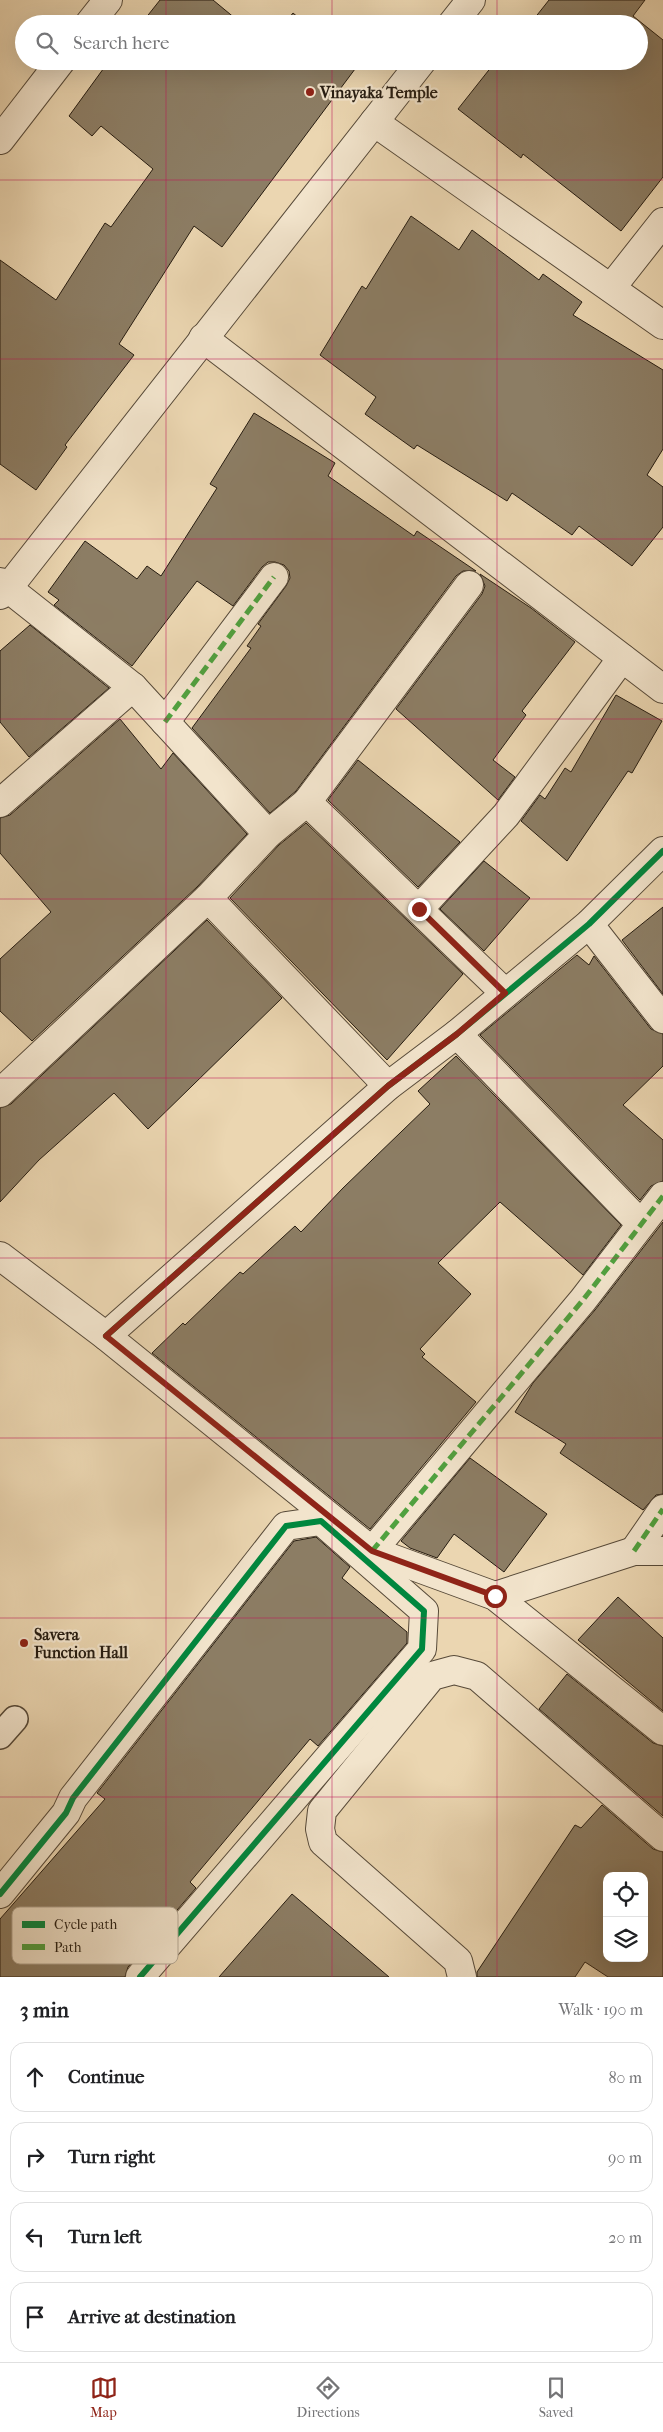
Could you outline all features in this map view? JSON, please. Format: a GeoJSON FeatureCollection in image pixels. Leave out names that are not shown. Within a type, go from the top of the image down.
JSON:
{"type":"FeatureCollection","features":[{"type":"Feature","properties":{"kind":"street"},"geometry":{"type":"LineString","coordinates":[[96,15],[108,0]]}},
{"type":"Feature","properties":{"kind":"street"},"geometry":{"type":"LineString","coordinates":[[459,15],[471,0]]}},
{"type":"Feature","properties":{"kind":"street"},"geometry":{"type":"LineString","coordinates":[[0,140],[53,70]]}},
{"type":"Feature","properties":{"kind":"street"},"geometry":{"type":"LineString","coordinates":[[268,834],[132,687],[3,588],[204,338],[415,70]]}},
{"type":"Feature","properties":{"kind":"street"},"geometry":{"type":"LineString","coordinates":[[374,122],[663,325]]}},
{"type":"Feature","properties":{"kind":"street"},"geometry":{"type":"LineString","coordinates":[[611,288],[663,222]]}},
{"type":"Feature","properties":{"kind":"street"},"geometry":{"type":"LineString","coordinates":[[204,338],[663,689]]}},
{"type":"Feature","properties":{"kind":"street"},"geometry":{"type":"LineString","coordinates":[[165,722],[274,577]]}},
{"type":"Feature","properties":{"kind":"street"},"geometry":{"type":"LineString","coordinates":[[0,1093],[208,898],[268,834],[307,802],[469,585]]}},
{"type":"Feature","properties":{"kind":"street"},"geometry":{"type":"LineString","coordinates":[[419,909],[506,815],[622,658]]}},
{"type":"Feature","properties":{"kind":"street"},"geometry":{"type":"LineString","coordinates":[[0,803],[132,687]]}},
{"type":"Feature","properties":{"kind":"street"},"geometry":{"type":"LineString","coordinates":[[307,802],[505,993]]}},
{"type":"Feature","properties":{"kind":"street"},"geometry":{"type":"LineString","coordinates":[[106,1336],[388,1086],[457,1034],[589,924],[663,851]]}},
{"type":"Feature","properties":{"kind":"street"},"geometry":{"type":"LineString","coordinates":[[208,898],[388,1086]]}},
{"type":"Feature","properties":{"kind":"street"},"geometry":{"type":"LineString","coordinates":[[589,924],[663,1019]]}},
{"type":"Feature","properties":{"kind":"street"},"geometry":{"type":"LineString","coordinates":[[457,1034],[640,1223]]}},
{"type":"Feature","properties":{"kind":"street"},"geometry":{"type":"LineString","coordinates":[[372,1551],[583,1300],[640,1223],[663,1196]]}},
{"type":"Feature","properties":{"kind":"street"},"geometry":{"type":"LineString","coordinates":[[0,1256],[106,1336],[372,1551],[495,1596],[663,1730]]}},
{"type":"Feature","properties":{"kind":"street"},"geometry":{"type":"LineString","coordinates":[[634,1551],[663,1509]]}},
{"type":"Feature","properties":{"kind":"street"},"geometry":{"type":"LineString","coordinates":[[0,1894],[66,1813],[73,1798],[286,1526],[321,1521],[424,1612],[422,1648],[178,1933]]}},
{"type":"Feature","properties":{"kind":"street"},"geometry":{"type":"LineString","coordinates":[[495,1596],[634,1551],[663,1550]]}},
{"type":"Feature","properties":{"kind":"street"},"geometry":{"type":"LineString","coordinates":[[462,1977],[458,1961],[324,1842],[320,1829],[322,1811],[432,1676],[454,1670],[477,1676],[663,1836]]}},
{"type":"Feature","properties":{"kind":"street"},"geometry":{"type":"LineString","coordinates":[[140,1977],[151,1964]]}},
{"type":"Feature","properties":{"kind":"building"},"geometry":{"type":"Polygon","coordinates":[[[160,0],[213,0],[231,15],[148,15],[160,0]]]}},
{"type":"Feature","properties":{"kind":"building"},"geometry":{"type":"Polygon","coordinates":[[[549,0],[645,0],[634,15],[537,15],[549,0]]]}},
{"type":"Feature","properties":{"kind":"building"},"geometry":{"type":"Polygon","coordinates":[[[648,28],[663,40],[663,177],[621,231],[523,154],[521,158],[458,109],[489,70],[648,70],[648,28]]]}},
{"type":"Feature","properties":{"kind":"building"},"geometry":{"type":"Polygon","coordinates":[[[102,70],[354,70],[222,247],[194,226],[119,344],[134,355],[65,445],[67,447],[36,490],[0,464],[0,260],[56,300],[105,223],[111,227],[153,169],[101,126],[92,136],[69,116],[102,70]]]}},
{"type":"Feature","properties":{"kind":"building"},"geometry":{"type":"Polygon","coordinates":[[[411,216],[459,250],[472,230],[539,280],[543,274],[582,302],[573,315],[663,370],[663,449],[647,475],[663,487],[663,527],[632,566],[579,526],[572,535],[512,493],[507,501],[417,445],[414,449],[365,414],[376,397],[320,355],[362,286],[366,289],[411,216]]]}},
{"type":"Feature","properties":{"kind":"building"},"geometry":{"type":"Polygon","coordinates":[[[254,413],[335,463],[328,476],[414,536],[417,531],[476,571],[463,571],[456,576],[296,791],[270,813],[192,728],[251,648],[247,646],[261,626],[258,624],[286,586],[290,578],[289,571],[284,565],[268,562],[262,567],[233,606],[197,581],[132,666],[54,605],[59,600],[48,592],[85,541],[137,579],[147,566],[161,576],[217,488],[210,484],[254,413]]]}},
{"type":"Feature","properties":{"kind":"building"},"geometry":{"type":"Polygon","coordinates":[[[480,574],[531,608],[575,642],[522,711],[526,715],[493,760],[515,777],[498,800],[396,709],[482,594],[485,586],[480,574]]]}},
{"type":"Feature","properties":{"kind":"building"},"geometry":{"type":"Polygon","coordinates":[[[30,625],[109,688],[29,757],[0,722],[0,651],[30,625]]]}},
{"type":"Feature","properties":{"kind":"building"},"geometry":{"type":"Polygon","coordinates":[[[616,695],[662,721],[632,773],[628,771],[567,861],[521,821],[540,795],[545,799],[565,768],[571,772],[616,695]]]}},
{"type":"Feature","properties":{"kind":"building"},"geometry":{"type":"Polygon","coordinates":[[[120,719],[161,769],[173,753],[247,834],[197,887],[32,1041],[0,1011],[0,959],[51,912],[0,853],[0,818],[10,815],[120,719]]]}},
{"type":"Feature","properties":{"kind":"building"},"geometry":{"type":"Polygon","coordinates":[[[358,760],[460,842],[418,887],[328,800],[358,760]]]}},
{"type":"Feature","properties":{"kind":"building"},"geometry":{"type":"Polygon","coordinates":[[[306,823],[463,974],[387,1060],[230,898],[279,845],[306,823]]]}},
{"type":"Feature","properties":{"kind":"building"},"geometry":{"type":"Polygon","coordinates":[[[484,861],[530,898],[484,951],[440,909],[484,861]]]}},
{"type":"Feature","properties":{"kind":"building"},"geometry":{"type":"Polygon","coordinates":[[[663,907],[663,994],[622,940],[663,907]]]}},
{"type":"Feature","properties":{"kind":"building"},"geometry":{"type":"Polygon","coordinates":[[[207,920],[282,998],[148,1129],[114,1093],[39,1160],[0,1202],[0,1108],[11,1104],[207,920]]]}},
{"type":"Feature","properties":{"kind":"building"},"geometry":{"type":"Polygon","coordinates":[[[577,955],[589,965],[594,956],[651,1029],[663,1034],[663,1066],[623,1105],[663,1140],[663,1181],[651,1186],[640,1200],[480,1035],[577,955]]]}},
{"type":"Feature","properties":{"kind":"building"},"geometry":{"type":"Polygon","coordinates":[[[456,1056],[621,1225],[583,1275],[500,1202],[438,1263],[471,1294],[420,1349],[425,1354],[422,1357],[476,1402],[370,1529],[152,1353],[183,1323],[185,1325],[240,1272],[243,1274],[295,1226],[301,1232],[343,1188],[430,1104],[418,1091],[456,1056]]]}},
{"type":"Feature","properties":{"kind":"building"},"geometry":{"type":"Polygon","coordinates":[[[663,1222],[663,1494],[656,1495],[643,1510],[560,1453],[566,1444],[515,1412],[533,1383],[595,1310],[663,1222]]]}},
{"type":"Feature","properties":{"kind":"building"},"geometry":{"type":"Polygon","coordinates":[[[470,1458],[547,1514],[504,1572],[454,1534],[437,1558],[410,1548],[401,1541],[470,1458]]]}},
{"type":"Feature","properties":{"kind":"building"},"geometry":{"type":"Polygon","coordinates":[[[316,1537],[350,1567],[342,1578],[407,1632],[407,1643],[318,1746],[310,1739],[190,1882],[196,1888],[178,1909],[178,1907],[12,1907],[12,1964],[131,1964],[125,1977],[0,1977],[0,1919],[105,1799],[97,1793],[294,1541],[316,1537]]]}},
{"type":"Feature","properties":{"kind":"building"},"geometry":{"type":"Polygon","coordinates":[[[618,1597],[663,1638],[663,1711],[578,1640],[618,1597]]]}},
{"type":"Feature","properties":{"kind":"building"},"geometry":{"type":"Polygon","coordinates":[[[567,1674],[653,1743],[663,1746],[663,1816],[539,1709],[567,1674]]]}},
{"type":"Feature","properties":{"kind":"building"},"geometry":{"type":"Polygon","coordinates":[[[602,1805],[653,1849],[663,1852],[663,1977],[608,1977],[585,1962],[575,1977],[477,1977],[477,1972],[575,1825],[581,1828],[602,1805]]]}},
{"type":"Feature","properties":{"kind":"building"},"geometry":{"type":"Polygon","coordinates":[[[292,1894],[389,1977],[219,1977],[292,1894]]]}},
{"type":"Feature","properties":{"kind":"marked path"},"geometry":{"type":"LineString","coordinates":[[165,722],[274,577]]}},
{"type":"Feature","properties":{"kind":"marked path"},"geometry":{"type":"LineString","coordinates":[[372,1551],[583,1300],[663,1196]]}},
{"type":"Feature","properties":{"kind":"marked path"},"geometry":{"type":"LineString","coordinates":[[634,1551],[663,1509]]}},
{"type":"Feature","properties":{"kind":"cycle path"},"geometry":{"type":"LineString","coordinates":[[106,1336],[388,1086],[457,1034],[589,924],[663,851]]}},
{"type":"Feature","properties":{"kind":"cycle path"},"geometry":{"type":"LineString","coordinates":[[0,1894],[66,1813],[73,1798],[286,1526],[321,1521],[424,1611],[422,1649],[178,1933]]}},
{"type":"Feature","properties":{"kind":"cycle path"},"geometry":{"type":"LineString","coordinates":[[140,1977],[151,1964]]}},
{"type":"Feature","properties":{"kind":"place","name":"Vinayaka Temple"},"geometry":{"type":"Point","coordinates":[310,92]}},
{"type":"Feature","properties":{"kind":"place","name":"Savera Function Hall"},"geometry":{"type":"Point","coordinates":[24,1643]}},
{"type":"Feature","properties":{"kind":"route"},"geometry":{"type":"LineString","coordinates":[[419,909],[505,993],[457,1034],[388,1086],[106,1336],[372,1551],[495,1596]]}}]}
